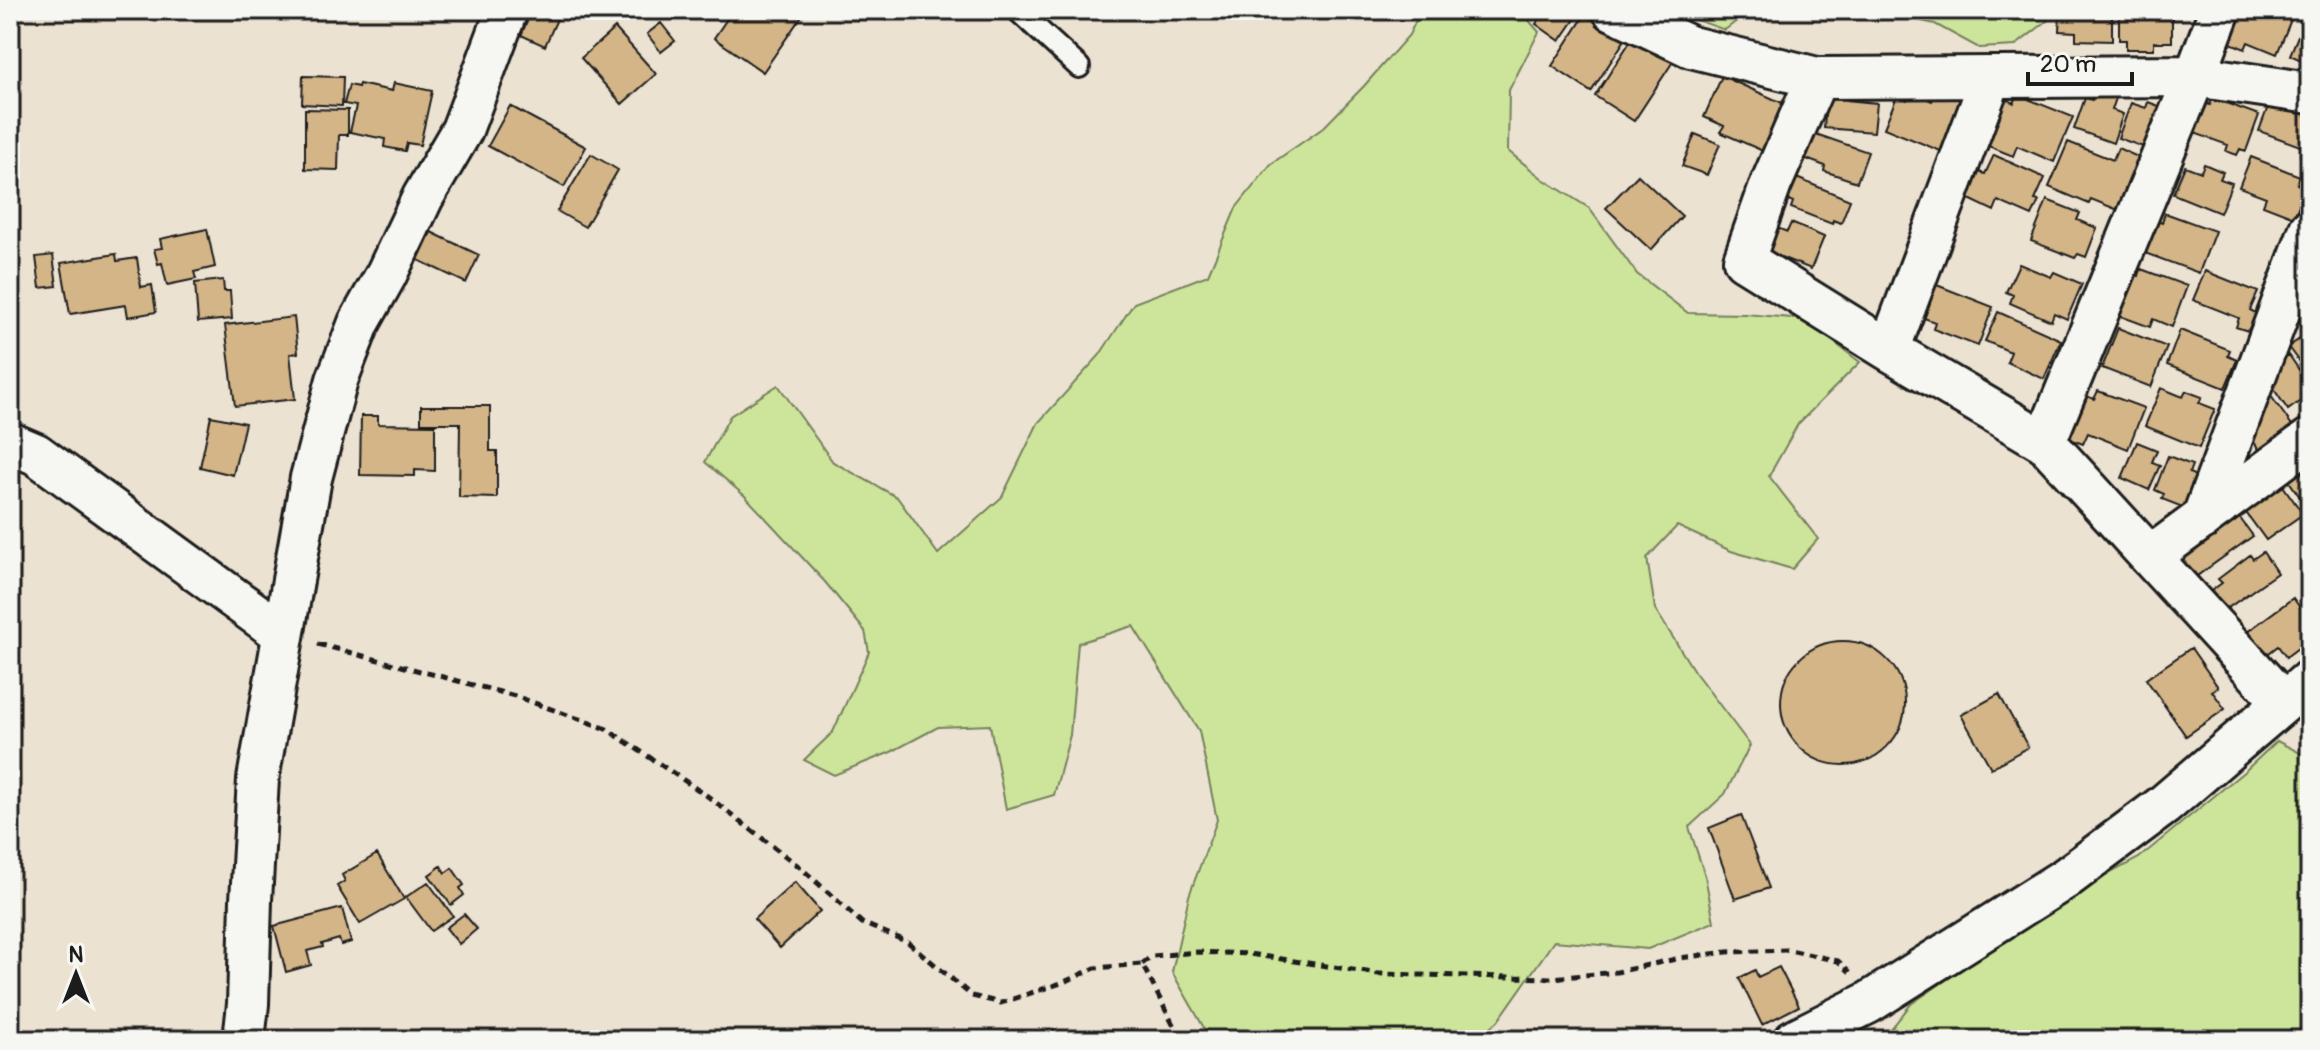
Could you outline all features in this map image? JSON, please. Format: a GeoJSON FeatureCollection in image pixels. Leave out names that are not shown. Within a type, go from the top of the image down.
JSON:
{"type":"FeatureCollection","features":[{"type":"Feature","properties":{"kind":"street"},"geometry":{"type":"LineString","coordinates":[[244,1040],[258,779],[311,478],[337,380],[359,323],[423,197],[462,130],[507,10]]}},
{"type":"Feature","properties":{"kind":"street"},"geometry":{"type":"LineString","coordinates":[[1613,10],[1691,47],[1817,78],[2195,76],[2310,93]]}},
{"type":"Feature","properties":{"kind":"street"},"geometry":{"type":"LineString","coordinates":[[2045,442],[2220,10]]}},
{"type":"Feature","properties":{"kind":"street"},"geometry":{"type":"LineString","coordinates":[[1794,1040],[1868,1003],[2066,878],[2164,805],[2296,691],[2150,557],[2045,442],[1744,260],[1771,184],[1817,78]]}},
{"type":"Feature","properties":{"kind":"street"},"geometry":{"type":"LineString","coordinates":[[1889,350],[1991,78]]}},
{"type":"Feature","properties":{"kind":"street"},"geometry":{"type":"LineString","coordinates":[[2202,519],[2310,229]]}},
{"type":"Feature","properties":{"kind":"street"},"geometry":{"type":"LineString","coordinates":[[2150,557],[2310,439]]}},
{"type":"Feature","properties":{"kind":"street"},"geometry":{"type":"LineString","coordinates":[[10,443],[36,454],[283,634]]}},
{"type":"Feature","properties":{"kind":"lane"},"geometry":{"type":"LineString","coordinates":[[1017,10],[1079,67]]}},
{"type":"Feature","properties":{"kind":"path"},"geometry":{"type":"LineString","coordinates":[[283,634],[515,696],[607,729],[730,813],[801,868],[862,923],[908,942],[972,996],[1001,1003],[1095,968],[1142,964],[1152,956],[1199,952],[1237,953],[1379,974],[1551,978],[1617,972],[1711,954],[1790,950],[1838,961],[1856,978],[1868,1003]]}},
{"type":"Feature","properties":{"kind":"path"},"geometry":{"type":"LineString","coordinates":[[1142,964],[1181,1040]]}},
{"type":"Feature","properties":{"kind":"green space"},"geometry":{"type":"Polygon","coordinates":[[[1421,10],[1520,10],[1539,32],[1509,90],[1508,151],[1543,179],[1589,208],[1637,274],[1688,313],[1803,319],[1860,362],[1798,424],[1769,476],[1818,539],[1792,569],[1731,551],[1677,526],[1647,558],[1655,609],[1694,671],[1750,745],[1725,794],[1689,827],[1705,876],[1714,922],[1648,949],[1554,941],[1498,1021],[1475,1040],[1211,1040],[1172,972],[1189,896],[1217,820],[1199,731],[1133,626],[1078,643],[1070,735],[1054,795],[1006,809],[990,725],[938,727],[891,752],[834,775],[804,760],[833,732],[869,652],[865,631],[825,582],[746,497],[705,462],[730,416],[778,385],[833,462],[897,497],[938,554],[1002,497],[1038,423],[1099,356],[1134,303],[1208,275],[1236,208],[1271,164],[1323,128],[1364,86],[1409,35],[1421,10]]]}},
{"type":"Feature","properties":{"kind":"green space"},"geometry":{"type":"Polygon","coordinates":[[[1677,10],[1776,10],[1747,13],[1725,30],[1682,15],[1677,10]]]}},
{"type":"Feature","properties":{"kind":"green space"},"geometry":{"type":"Polygon","coordinates":[[[1873,10],[2050,10],[2047,21],[2015,46],[1979,48],[1935,24],[1873,10]]]}},
{"type":"Feature","properties":{"kind":"green space"},"geometry":{"type":"Polygon","coordinates":[[[2277,741],[2310,758],[2310,1040],[1882,1040],[1911,1004],[2077,891],[2139,858],[2277,741]]]}},
{"type":"Feature","properties":{"kind":"building"},"geometry":{"type":"Polygon","coordinates":[[[532,10],[561,10],[545,46],[521,35],[532,10]]]}},
{"type":"Feature","properties":{"kind":"building"},"geometry":{"type":"Polygon","coordinates":[[[733,10],[797,10],[803,14],[763,72],[714,38],[733,10]]]}},
{"type":"Feature","properties":{"kind":"building"},"geometry":{"type":"Polygon","coordinates":[[[1546,10],[1580,12],[1560,41],[1536,24],[1546,10]]]}},
{"type":"Feature","properties":{"kind":"building"},"geometry":{"type":"Polygon","coordinates":[[[2060,10],[2112,10],[2112,41],[2076,40],[2076,32],[2059,31],[2060,10]]]}},
{"type":"Feature","properties":{"kind":"building"},"geometry":{"type":"Polygon","coordinates":[[[2119,10],[2172,10],[2172,42],[2154,42],[2154,49],[2126,49],[2126,40],[2119,40],[2119,10]]]}},
{"type":"Feature","properties":{"kind":"building"},"geometry":{"type":"Polygon","coordinates":[[[2233,10],[2275,10],[2292,17],[2277,54],[2248,42],[2245,49],[2221,39],[2233,10]]]}},
{"type":"Feature","properties":{"kind":"building"},"geometry":{"type":"Polygon","coordinates":[[[2307,14],[2310,15],[2310,64],[2290,55],[2307,14]]]}},
{"type":"Feature","properties":{"kind":"building"},"geometry":{"type":"Polygon","coordinates":[[[1585,15],[1605,28],[1628,35],[1591,92],[1552,66],[1585,15]]]}},
{"type":"Feature","properties":{"kind":"building"},"geometry":{"type":"Polygon","coordinates":[[[661,23],[675,41],[661,52],[647,34],[661,23]]]}},
{"type":"Feature","properties":{"kind":"building"},"geometry":{"type":"Polygon","coordinates":[[[615,28],[656,74],[622,104],[581,58],[615,28]]]}},
{"type":"Feature","properties":{"kind":"building"},"geometry":{"type":"Polygon","coordinates":[[[1635,34],[1674,60],[1634,121],[1595,96],[1635,34]]]}},
{"type":"Feature","properties":{"kind":"building"},"geometry":{"type":"Polygon","coordinates":[[[303,76],[343,77],[342,106],[302,104],[303,76]]]}},
{"type":"Feature","properties":{"kind":"building"},"geometry":{"type":"Polygon","coordinates":[[[1722,76],[1787,105],[1765,152],[1720,132],[1724,126],[1704,117],[1722,76]]]}},
{"type":"Feature","properties":{"kind":"building"},"geometry":{"type":"Polygon","coordinates":[[[394,83],[432,91],[420,145],[407,143],[405,151],[384,147],[385,139],[350,132],[356,106],[344,104],[349,85],[392,91],[394,83]]]}},
{"type":"Feature","properties":{"kind":"building"},"geometry":{"type":"Polygon","coordinates":[[[1937,89],[1964,101],[1943,152],[1884,128],[1897,96],[1907,100],[1910,92],[1932,101],[1937,89]]]}},
{"type":"Feature","properties":{"kind":"building"},"geometry":{"type":"Polygon","coordinates":[[[2096,91],[2116,98],[2112,110],[2123,114],[2113,143],[2074,129],[2085,98],[2092,100],[2096,91]]]}},
{"type":"Feature","properties":{"kind":"building"},"geometry":{"type":"Polygon","coordinates":[[[1827,92],[1846,94],[1846,100],[1877,103],[1874,132],[1824,128],[1827,92]]]}},
{"type":"Feature","properties":{"kind":"building"},"geometry":{"type":"Polygon","coordinates":[[[2018,95],[2073,117],[2054,162],[2017,146],[2013,156],[1981,143],[2000,96],[2014,103],[2018,95]]]}},
{"type":"Feature","properties":{"kind":"building"},"geometry":{"type":"Polygon","coordinates":[[[2212,98],[2259,115],[2246,151],[2240,149],[2237,155],[2226,151],[2228,145],[2186,130],[2197,100],[2210,105],[2212,98]]]}},
{"type":"Feature","properties":{"kind":"building"},"geometry":{"type":"Polygon","coordinates":[[[2148,102],[2162,107],[2146,148],[2118,138],[2131,103],[2146,108],[2148,102]]]}},
{"type":"Feature","properties":{"kind":"building"},"geometry":{"type":"Polygon","coordinates":[[[2269,104],[2282,110],[2284,104],[2310,115],[2310,159],[2300,155],[2303,147],[2259,131],[2269,104]]]}},
{"type":"Feature","properties":{"kind":"building"},"geometry":{"type":"Polygon","coordinates":[[[510,106],[586,147],[564,187],[488,146],[510,106]]]}},
{"type":"Feature","properties":{"kind":"building"},"geometry":{"type":"Polygon","coordinates":[[[305,109],[348,110],[348,135],[339,135],[338,170],[305,169],[305,109]]]}},
{"type":"Feature","properties":{"kind":"building"},"geometry":{"type":"Polygon","coordinates":[[[1810,132],[1868,152],[1857,182],[1824,171],[1825,166],[1801,157],[1810,132]]]}},
{"type":"Feature","properties":{"kind":"building"},"geometry":{"type":"Polygon","coordinates":[[[1695,134],[1720,144],[1707,175],[1682,166],[1695,134]]]}},
{"type":"Feature","properties":{"kind":"building"},"geometry":{"type":"Polygon","coordinates":[[[2068,142],[2113,160],[2118,148],[2140,158],[2118,210],[2091,199],[2089,204],[2049,187],[2068,142]]]}},
{"type":"Feature","properties":{"kind":"building"},"geometry":{"type":"Polygon","coordinates":[[[591,154],[618,170],[585,227],[557,211],[591,154]]]}},
{"type":"Feature","properties":{"kind":"building"},"geometry":{"type":"Polygon","coordinates":[[[1994,155],[2045,178],[2032,216],[1998,201],[1994,211],[1967,198],[1979,172],[1985,174],[1994,155]]]}},
{"type":"Feature","properties":{"kind":"building"},"geometry":{"type":"Polygon","coordinates":[[[2251,157],[2300,176],[2297,184],[2306,188],[2294,217],[2263,205],[2266,197],[2239,187],[2251,157]]]}},
{"type":"Feature","properties":{"kind":"building"},"geometry":{"type":"Polygon","coordinates":[[[2204,164],[2223,172],[2220,179],[2232,183],[2220,213],[2173,194],[2185,166],[2201,172],[2204,164]]]}},
{"type":"Feature","properties":{"kind":"building"},"geometry":{"type":"Polygon","coordinates":[[[1638,175],[1682,216],[1651,250],[1606,208],[1638,175]]]}},
{"type":"Feature","properties":{"kind":"building"},"geometry":{"type":"Polygon","coordinates":[[[1794,177],[1850,200],[1841,223],[1833,220],[1832,224],[1791,208],[1793,202],[1785,198],[1794,177]]]}},
{"type":"Feature","properties":{"kind":"building"},"geometry":{"type":"Polygon","coordinates":[[[2047,200],[2080,213],[2077,220],[2097,228],[2086,257],[2078,254],[2075,258],[2031,241],[2047,200]]]}},
{"type":"Feature","properties":{"kind":"building"},"geometry":{"type":"Polygon","coordinates":[[[2165,213],[2215,231],[2199,273],[2134,249],[2146,217],[2162,223],[2165,213]]]}},
{"type":"Feature","properties":{"kind":"building"},"geometry":{"type":"Polygon","coordinates":[[[1791,223],[1824,237],[1811,269],[1763,250],[1773,226],[1787,232],[1791,223]]]}},
{"type":"Feature","properties":{"kind":"building"},"geometry":{"type":"Polygon","coordinates":[[[207,229],[215,267],[194,272],[196,279],[167,285],[162,263],[158,264],[154,249],[162,248],[160,239],[207,229]]]}},
{"type":"Feature","properties":{"kind":"building"},"geometry":{"type":"Polygon","coordinates":[[[431,232],[479,255],[466,283],[418,260],[431,232]]]}},
{"type":"Feature","properties":{"kind":"building"},"geometry":{"type":"Polygon","coordinates":[[[116,254],[117,261],[137,258],[141,287],[152,285],[156,312],[128,317],[126,305],[70,314],[61,263],[116,254]]]}},
{"type":"Feature","properties":{"kind":"building"},"geometry":{"type":"Polygon","coordinates":[[[53,255],[57,286],[40,288],[36,257],[53,255]]]}},
{"type":"Feature","properties":{"kind":"building"},"geometry":{"type":"Polygon","coordinates":[[[2019,264],[2051,277],[2054,272],[2082,284],[2067,319],[2054,313],[2051,321],[2010,303],[2013,295],[2006,292],[2019,264]]]}},
{"type":"Feature","properties":{"kind":"building"},"geometry":{"type":"Polygon","coordinates":[[[2141,269],[2187,286],[2172,327],[2153,319],[2150,327],[2112,313],[2128,272],[2139,276],[2141,269]]]}},
{"type":"Feature","properties":{"kind":"building"},"geometry":{"type":"Polygon","coordinates":[[[2205,271],[2258,292],[2250,310],[2256,313],[2248,331],[2236,327],[2239,318],[2193,300],[2205,271]]]}},
{"type":"Feature","properties":{"kind":"building"},"geometry":{"type":"Polygon","coordinates":[[[223,280],[224,291],[230,291],[232,319],[198,322],[195,283],[223,280]]]}},
{"type":"Feature","properties":{"kind":"building"},"geometry":{"type":"Polygon","coordinates":[[[1929,282],[1993,307],[1978,346],[1933,329],[1935,322],[1916,315],[1929,282]]]}},
{"type":"Feature","properties":{"kind":"building"},"geometry":{"type":"Polygon","coordinates":[[[1998,312],[2061,340],[2044,379],[2007,362],[2011,352],[1985,341],[1998,312]]]}},
{"type":"Feature","properties":{"kind":"building"},"geometry":{"type":"Polygon","coordinates":[[[294,317],[298,353],[290,354],[295,399],[235,406],[225,325],[294,317]]]}},
{"type":"Feature","properties":{"kind":"building"},"geometry":{"type":"Polygon","coordinates":[[[2118,328],[2167,347],[2151,387],[2102,368],[2118,328]]]}},
{"type":"Feature","properties":{"kind":"building"},"geometry":{"type":"Polygon","coordinates":[[[2180,330],[2230,350],[2228,356],[2237,360],[2225,388],[2167,365],[2180,330]]]}},
{"type":"Feature","properties":{"kind":"building"},"geometry":{"type":"Polygon","coordinates":[[[2310,332],[2310,364],[2308,362],[2302,366],[2288,347],[2310,332]]]}},
{"type":"Feature","properties":{"kind":"building"},"geometry":{"type":"Polygon","coordinates":[[[2289,355],[2310,386],[2310,394],[2288,410],[2263,373],[2289,355]]]}},
{"type":"Feature","properties":{"kind":"building"},"geometry":{"type":"Polygon","coordinates":[[[2161,388],[2183,397],[2186,391],[2202,397],[2199,403],[2215,409],[2199,448],[2145,426],[2161,388]]]}},
{"type":"Feature","properties":{"kind":"building"},"geometry":{"type":"Polygon","coordinates":[[[2098,391],[2144,408],[2128,449],[2088,433],[2083,444],[2062,436],[2079,393],[2094,399],[2098,391]]]}},
{"type":"Feature","properties":{"kind":"building"},"geometry":{"type":"Polygon","coordinates":[[[2268,392],[2294,428],[2261,452],[2244,428],[2268,392]]]}},
{"type":"Feature","properties":{"kind":"building"},"geometry":{"type":"Polygon","coordinates":[[[421,406],[490,406],[490,451],[497,451],[497,498],[459,497],[460,423],[421,423],[421,406]]]}},
{"type":"Feature","properties":{"kind":"building"},"geometry":{"type":"Polygon","coordinates":[[[211,416],[245,423],[233,475],[200,467],[211,416]]]}},
{"type":"Feature","properties":{"kind":"building"},"geometry":{"type":"Polygon","coordinates":[[[361,416],[378,416],[378,424],[435,425],[435,471],[415,470],[415,476],[360,475],[361,416]]]}},
{"type":"Feature","properties":{"kind":"building"},"geometry":{"type":"Polygon","coordinates":[[[2137,442],[2157,450],[2152,462],[2160,465],[2149,490],[2122,478],[2137,442]]]}},
{"type":"Feature","properties":{"kind":"building"},"geometry":{"type":"Polygon","coordinates":[[[2310,450],[2310,507],[2308,509],[2285,475],[2310,450]]]}},
{"type":"Feature","properties":{"kind":"building"},"geometry":{"type":"Polygon","coordinates":[[[2168,456],[2192,465],[2189,473],[2196,476],[2185,508],[2162,499],[2164,494],[2155,490],[2168,456]]]}},
{"type":"Feature","properties":{"kind":"building"},"geometry":{"type":"Polygon","coordinates":[[[2276,476],[2303,514],[2266,540],[2239,503],[2276,476]]]}},
{"type":"Feature","properties":{"kind":"building"},"geometry":{"type":"Polygon","coordinates":[[[2234,510],[2253,536],[2194,578],[2175,552],[2234,510]]]}},
{"type":"Feature","properties":{"kind":"building"},"geometry":{"type":"Polygon","coordinates":[[[2263,552],[2277,573],[2225,610],[2211,591],[2222,583],[2218,579],[2250,555],[2253,559],[2263,552]]]}},
{"type":"Feature","properties":{"kind":"building"},"geometry":{"type":"Polygon","coordinates":[[[2293,598],[2310,621],[2310,639],[2286,657],[2278,646],[2261,659],[2243,635],[2293,598]]]}},
{"type":"Feature","properties":{"kind":"building"},"geometry":{"type":"Polygon","coordinates":[[[1843,641],[1867,645],[1887,659],[1901,679],[1905,703],[1901,727],[1887,747],[1867,761],[1843,765],[1819,761],[1799,747],[1785,727],[1781,703],[1785,679],[1799,659],[1819,645],[1843,641]]]}},
{"type":"Feature","properties":{"kind":"building"},"geometry":{"type":"Polygon","coordinates":[[[2191,648],[2218,687],[2212,691],[2225,709],[2186,736],[2146,679],[2191,648]]]}},
{"type":"Feature","properties":{"kind":"building"},"geometry":{"type":"Polygon","coordinates":[[[1999,694],[2028,747],[1991,768],[1961,715],[1999,694]]]}},
{"type":"Feature","properties":{"kind":"building"},"geometry":{"type":"Polygon","coordinates":[[[1741,815],[1769,888],[1735,899],[1709,828],[1741,815]]]}},
{"type":"Feature","properties":{"kind":"building"},"geometry":{"type":"Polygon","coordinates":[[[377,854],[404,899],[360,924],[337,886],[345,881],[342,875],[377,854]]]}},
{"type":"Feature","properties":{"kind":"building"},"geometry":{"type":"Polygon","coordinates":[[[441,866],[445,873],[452,868],[464,885],[460,888],[464,895],[451,905],[429,875],[441,866]]]}},
{"type":"Feature","properties":{"kind":"building"},"geometry":{"type":"Polygon","coordinates":[[[428,882],[453,916],[431,931],[406,897],[428,882]]]}},
{"type":"Feature","properties":{"kind":"building"},"geometry":{"type":"Polygon","coordinates":[[[795,882],[820,911],[780,948],[754,919],[795,882]]]}},
{"type":"Feature","properties":{"kind":"building"},"geometry":{"type":"Polygon","coordinates":[[[342,908],[351,942],[341,945],[339,939],[322,944],[323,947],[307,951],[311,965],[286,972],[274,926],[342,908]]]}},
{"type":"Feature","properties":{"kind":"building"},"geometry":{"type":"Polygon","coordinates":[[[464,914],[477,929],[459,944],[446,928],[464,914]]]}},
{"type":"Feature","properties":{"kind":"building"},"geometry":{"type":"Polygon","coordinates":[[[1779,967],[1799,1006],[1762,1025],[1739,978],[1755,970],[1758,977],[1779,967]]]}}]}
